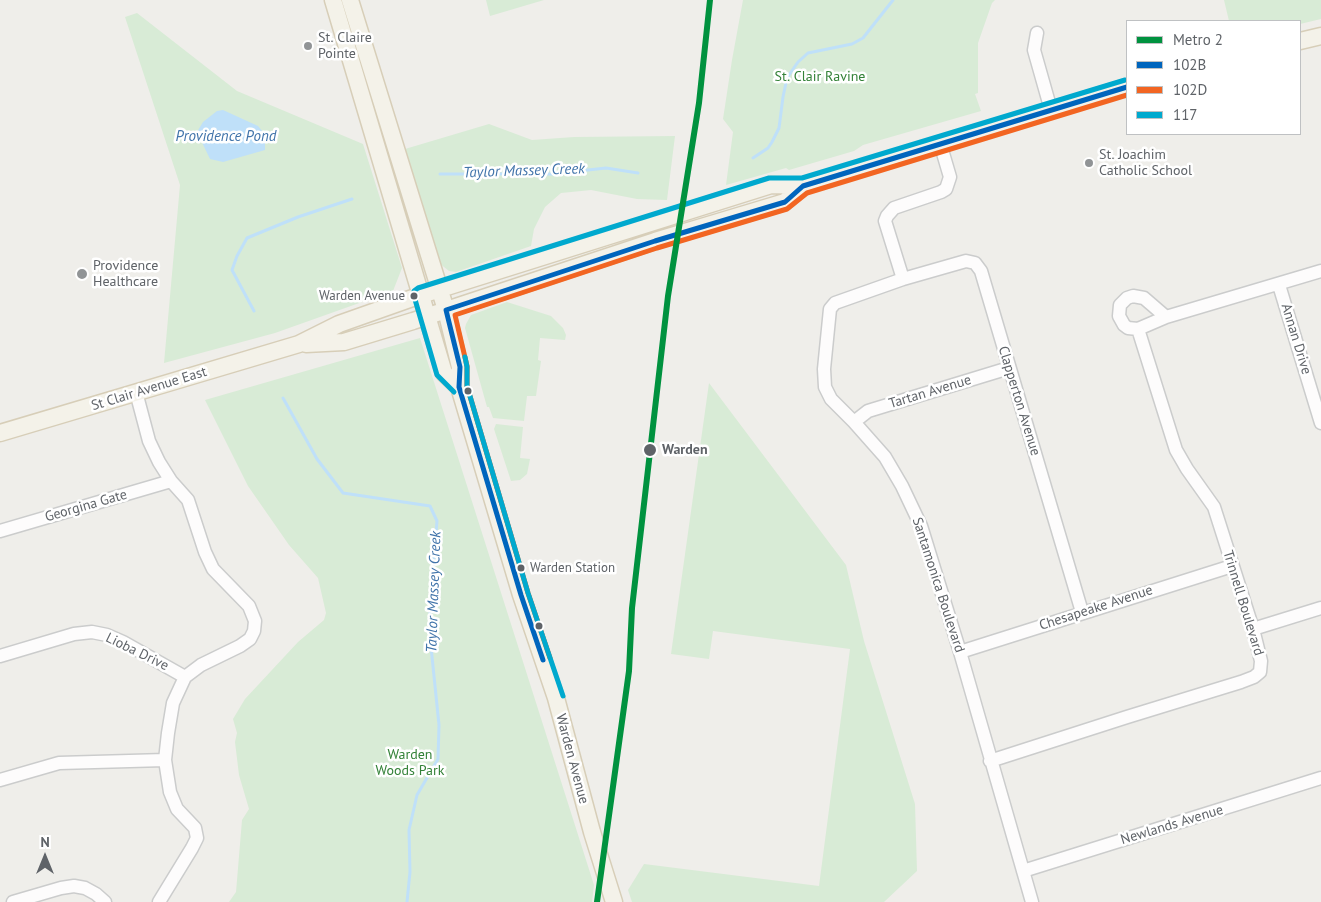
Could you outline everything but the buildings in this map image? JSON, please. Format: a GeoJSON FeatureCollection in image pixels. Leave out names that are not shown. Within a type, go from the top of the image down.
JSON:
{"type":"FeatureCollection","features":[{"type":"Feature","properties":{"kind":"main road","name":"Warden Avenue"},"geometry":{"type":"LineString","coordinates":[[334,0],[444,373],[459,387]]}},
{"type":"Feature","properties":{"kind":"main road","name":"Warden Avenue"},"geometry":{"type":"LineString","coordinates":[[350,0],[446,310],[460,367],[459,387],[521,595],[556,698],[592,832],[614,902]]}},
{"type":"Feature","properties":{"kind":"main road"},"geometry":{"type":"LineString","coordinates":[[1301,42],[1321,36]]}},
{"type":"Feature","properties":{"kind":"main road","name":"St Clair Avenue East"},"geometry":{"type":"LineString","coordinates":[[0,433],[299,344],[339,324],[421,295],[771,185],[803,186],[1126,87]]}},
{"type":"Feature","properties":{"kind":"main road","name":"St Clair Avenue East"},"geometry":{"type":"LineString","coordinates":[[299,344],[344,342],[428,316],[654,242],[785,202],[803,186]]}},
{"type":"Feature","properties":{"kind":"street"},"geometry":{"type":"LineString","coordinates":[[1037,33],[1034,50],[1052,110]]}},
{"type":"Feature","properties":{"kind":"street"},"geometry":{"type":"LineString","coordinates":[[902,279],[886,221],[887,216],[894,208],[946,189],[950,177],[940,143]]}},
{"type":"Feature","properties":{"kind":"street","name":"Clapperton Avenue"},"geometry":{"type":"LineString","coordinates":[[902,279],[966,261],[975,263],[981,271],[1082,612]]}},
{"type":"Feature","properties":{"kind":"street"},"geometry":{"type":"LineString","coordinates":[[1166,317],[1144,298],[1138,296],[1127,298],[1120,305],[1119,316],[1124,325],[1128,328],[1138,329],[1166,317],[1321,271]]}},
{"type":"Feature","properties":{"kind":"street","name":"Santamonica Boulevard"},"geometry":{"type":"LineString","coordinates":[[902,279],[835,303],[830,309],[824,368],[825,387],[831,400],[854,422],[885,458],[902,486],[918,519],[960,652],[1032,902]]}},
{"type":"Feature","properties":{"kind":"street","name":"Annan Drive"},"geometry":{"type":"LineString","coordinates":[[1279,285],[1321,423]]}},
{"type":"Feature","properties":{"kind":"street","name":"Trinnell Boulevard"},"geometry":{"type":"LineString","coordinates":[[990,761],[1254,677],[1260,672],[1261,667],[1252,629],[1214,507],[1176,450],[1138,329]]}},
{"type":"Feature","properties":{"kind":"street","name":"Tartan Avenue"},"geometry":{"type":"LineString","coordinates":[[854,422],[868,411],[1009,368]]}},
{"type":"Feature","properties":{"kind":"street"},"geometry":{"type":"LineString","coordinates":[[136,392],[150,441],[159,462],[171,481],[188,500],[204,552],[212,569],[250,606],[255,622],[254,631],[250,639],[240,646],[200,665],[185,677],[173,703],[165,760],[170,792],[177,809],[195,828],[197,838],[159,902]]}},
{"type":"Feature","properties":{"kind":"street","name":"Georgina Gate"},"geometry":{"type":"LineString","coordinates":[[0,531],[171,481]]}},
{"type":"Feature","properties":{"kind":"street","name":"Chesapeake Avenue"},"geometry":{"type":"LineString","coordinates":[[960,652],[1232,566]]}},
{"type":"Feature","properties":{"kind":"street"},"geometry":{"type":"LineString","coordinates":[[1252,629],[1321,608]]}},
{"type":"Feature","properties":{"kind":"street","name":"Lioba Drive"},"geometry":{"type":"LineString","coordinates":[[0,656],[74,634],[92,632],[107,635],[123,642],[185,677]]}},
{"type":"Feature","properties":{"kind":"street"},"geometry":{"type":"LineString","coordinates":[[0,780],[59,763],[165,760]]}},
{"type":"Feature","properties":{"kind":"street","name":"Newlands Avenue"},"geometry":{"type":"LineString","coordinates":[[1023,871],[1321,778]]}},
{"type":"Feature","properties":{"kind":"street"},"geometry":{"type":"LineString","coordinates":[[13,902],[60,888],[74,886],[85,888],[105,902]]}},
{"type":"Feature","properties":{"kind":"green space"},"geometry":{"type":"Polygon","coordinates":[[[486,0],[544,0],[490,16],[486,0]]]}},
{"type":"Feature","properties":{"kind":"green space","name":"St. Clair Ravine"},"geometry":{"type":"Polygon","coordinates":[[[743,0],[995,0],[992,3],[978,43],[978,93],[975,94],[981,111],[863,145],[854,151],[789,170],[786,168],[726,185],[733,132],[723,119],[743,0]]]}},
{"type":"Feature","properties":{"kind":"green space"},"geometry":{"type":"Polygon","coordinates":[[[1224,0],[1321,0],[1321,19],[1301,24],[1301,20],[1229,20],[1224,0]]]}},
{"type":"Feature","properties":{"kind":"green space"},"geometry":{"type":"Polygon","coordinates":[[[137,13],[237,91],[363,144],[402,268],[393,291],[275,333],[164,363],[180,185],[125,17],[137,13]]]}},
{"type":"Feature","properties":{"kind":"green space"},"geometry":{"type":"Polygon","coordinates":[[[489,124],[532,140],[574,137],[675,136],[667,200],[637,199],[591,190],[561,193],[545,207],[534,229],[531,246],[456,272],[449,271],[439,263],[405,149],[489,124]]]}},
{"type":"Feature","properties":{"kind":"green space"},"geometry":{"type":"Polygon","coordinates":[[[507,302],[551,316],[563,328],[566,335],[565,340],[540,338],[538,360],[541,361],[536,396],[527,396],[524,421],[493,418],[489,407],[487,407],[465,328],[471,315],[507,302]]]}},
{"type":"Feature","properties":{"kind":"green space","name":"Warden Woods Park"},"geometry":{"type":"Polygon","coordinates":[[[420,338],[594,885],[592,902],[229,902],[236,892],[242,820],[249,809],[239,775],[235,742],[237,733],[233,719],[245,699],[298,642],[324,620],[326,613],[318,578],[289,545],[248,486],[205,400],[420,338]]]}},
{"type":"Feature","properties":{"kind":"green space"},"geometry":{"type":"Polygon","coordinates":[[[709,383],[846,565],[864,641],[915,804],[917,871],[884,902],[632,902],[628,890],[644,864],[819,886],[850,649],[713,631],[709,659],[671,654],[709,383]]]}},
{"type":"Feature","properties":{"kind":"green space"},"geometry":{"type":"Polygon","coordinates":[[[496,424],[523,427],[520,458],[530,459],[527,474],[520,480],[511,481],[494,429],[496,424]]]}},
{"type":"Feature","properties":{"kind":"water","name":"Providence Pond"},"geometry":{"type":"Polygon","coordinates":[[[223,110],[258,126],[267,137],[265,150],[223,162],[210,159],[197,132],[203,122],[217,111],[223,110]]]}},
{"type":"Feature","properties":{"kind":"waterway","name":"Taylor Massey Creek"},"geometry":{"type":"LineString","coordinates":[[753,158],[768,148],[779,128],[787,78],[798,62],[808,53],[852,44],[863,38],[893,0]]}},
{"type":"Feature","properties":{"kind":"waterway","name":"Taylor Massey Creek"},"geometry":{"type":"LineString","coordinates":[[440,174],[552,174],[606,168],[638,173]]}},
{"type":"Feature","properties":{"kind":"waterway","name":"Taylor Massey Creek"},"geometry":{"type":"LineString","coordinates":[[254,311],[232,270],[247,238],[298,217],[352,199]]}},
{"type":"Feature","properties":{"kind":"waterway","name":"Taylor Massey Creek"},"geometry":{"type":"LineString","coordinates":[[283,398],[317,459],[343,493],[430,506],[437,521],[430,606],[430,637],[439,725],[438,759],[417,795],[409,830],[410,872],[407,902]]}},
{"type":"Feature","properties":{"kind":"metro line","name":"2"},"geometry":{"type":"LineString","coordinates":[[597,902],[629,671],[632,608],[668,296],[699,103],[710,0]]}},
{"type":"Feature","properties":{"kind":"transit line","name":"117"},"geometry":{"type":"LineString","coordinates":[[454,392],[437,375],[414,296],[414,291],[418,288],[769,178],[802,178],[1125,80]]}},
{"type":"Feature","properties":{"kind":"transit line","name":"102B"},"geometry":{"type":"LineString","coordinates":[[543,660],[521,595],[459,387],[460,367],[446,310],[655,241],[785,202],[803,186],[1126,87]]}},
{"type":"Feature","properties":{"kind":"transit line","name":"102D"},"geometry":{"type":"LineString","coordinates":[[550,658],[528,593],[467,386],[467,366],[455,315],[657,248],[787,209],[807,193],[1126,95]]}},
{"type":"Feature","properties":{"kind":"transit line","name":"117"},"geometry":{"type":"LineString","coordinates":[[465,357],[467,386],[528,593],[563,696]]}},
{"type":"Feature","properties":{"kind":"place","name":"St. Claire Pointe"},"geometry":{"type":"Point","coordinates":[308,46]}},
{"type":"Feature","properties":{"kind":"place","name":"St. Joachim Catholic School"},"geometry":{"type":"Point","coordinates":[1089,163]}},
{"type":"Feature","properties":{"kind":"place","name":"Providence Healthcare"},"geometry":{"type":"Point","coordinates":[82,274]}},
{"type":"Feature","properties":{"kind":"place","name":"Warden Avenue"},"geometry":{"type":"Point","coordinates":[414,296]}},
{"type":"Feature","properties":{"kind":"place","name":"Warden"},"geometry":{"type":"Point","coordinates":[650,450]}},
{"type":"Feature","properties":{"kind":"place","name":"Warden Station"},"geometry":{"type":"Point","coordinates":[521,568]}}]}
